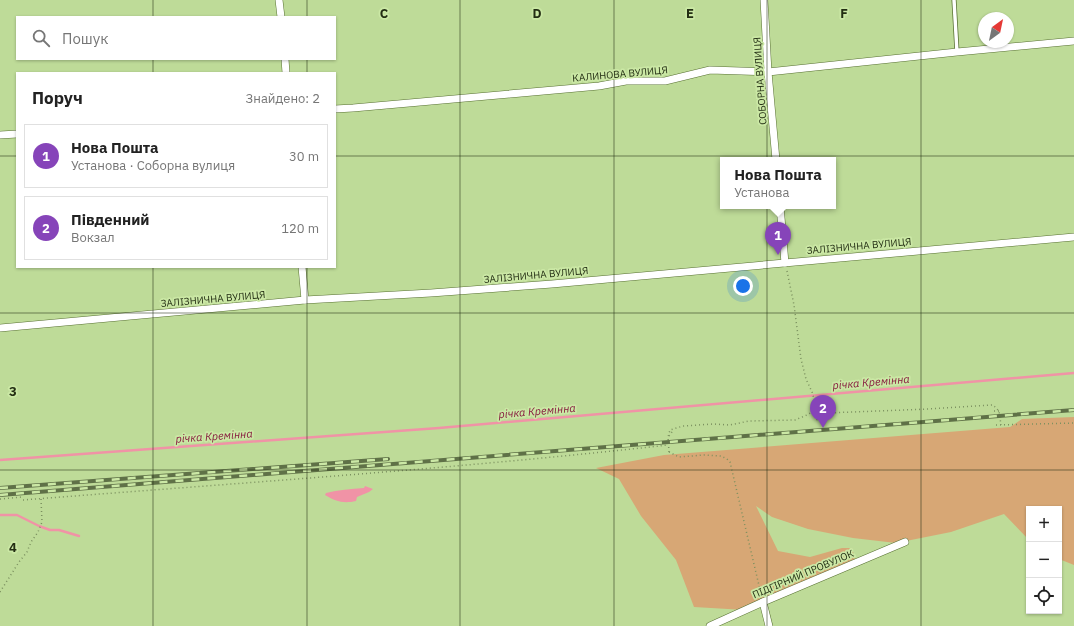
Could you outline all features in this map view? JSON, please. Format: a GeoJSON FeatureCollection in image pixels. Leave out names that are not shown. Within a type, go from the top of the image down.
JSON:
{"type":"FeatureCollection","features":[{"type":"Feature","properties":{"kind":"street"},"geometry":{"type":"LineString","coordinates":[[279,0],[281,16]]}},
{"type":"Feature","properties":{"kind":"street","name":"СОБОРНА ВУЛИЦЯ"},"geometry":{"type":"LineString","coordinates":[[764,0],[768,72],[776,157]]}},
{"type":"Feature","properties":{"kind":"street","name":"КАЛИНОВА ВУЛИЦЯ"},"geometry":{"type":"LineString","coordinates":[[336,109],[599,86],[626,81],[665,81],[710,70],[768,72],[957,52],[1074,42]]}},
{"type":"Feature","properties":{"kind":"street"},"geometry":{"type":"LineString","coordinates":[[284,60],[286,72]]}},
{"type":"Feature","properties":{"kind":"street"},"geometry":{"type":"LineString","coordinates":[[0,135],[16,134]]}},
{"type":"Feature","properties":{"kind":"street"},"geometry":{"type":"LineString","coordinates":[[780,209],[785,263]]}},
{"type":"Feature","properties":{"kind":"street","name":"ЗАЛІЗНИЧНА ВУЛИЦЯ"},"geometry":{"type":"LineString","coordinates":[[0,328],[305,300],[552,284],[1074,237]]}},
{"type":"Feature","properties":{"kind":"street"},"geometry":{"type":"LineString","coordinates":[[302,268],[305,300]]}},
{"type":"Feature","properties":{"kind":"street","name":"ПІДГІРНИЙ ПРОВУЛОК"},"geometry":{"type":"LineString","coordinates":[[710,626],[906,542]]}},
{"type":"Feature","properties":{"kind":"street"},"geometry":{"type":"LineString","coordinates":[[763,602],[769,626]]}},
{"type":"Feature","properties":{"kind":"lane"},"geometry":{"type":"LineString","coordinates":[[954,0],[957,52]]}},
{"type":"Feature","properties":{"kind":"path"},"geometry":{"type":"LineString","coordinates":[[785,263],[794,305],[801,359],[806,379],[817,409],[816,421]]}},
{"type":"Feature","properties":{"kind":"path"},"geometry":{"type":"LineString","coordinates":[[817,409],[827,413],[994,405],[999,411],[1001,425]]}},
{"type":"Feature","properties":{"kind":"path"},"geometry":{"type":"LineString","coordinates":[[669,452],[668,437],[670,430],[683,426],[713,424],[730,425],[749,421],[795,420],[817,409]]}},
{"type":"Feature","properties":{"kind":"path"},"geometry":{"type":"LineString","coordinates":[[994,411],[999,411]]}},
{"type":"Feature","properties":{"kind":"path"},"geometry":{"type":"LineString","coordinates":[[996,425],[1074,423]]}},
{"type":"Feature","properties":{"kind":"path"},"geometry":{"type":"LineString","coordinates":[[668,437],[672,432]]}},
{"type":"Feature","properties":{"kind":"path"},"geometry":{"type":"LineString","coordinates":[[23,500],[230,485],[557,457],[668,445]]}},
{"type":"Feature","properties":{"kind":"path"},"geometry":{"type":"LineString","coordinates":[[669,452],[673,449]]}},
{"type":"Feature","properties":{"kind":"path"},"geometry":{"type":"LineString","coordinates":[[669,452],[679,457],[704,455],[721,456],[727,458],[730,462],[763,602]]}},
{"type":"Feature","properties":{"kind":"path"},"geometry":{"type":"LineString","coordinates":[[0,499],[22,497]]}},
{"type":"Feature","properties":{"kind":"path"},"geometry":{"type":"LineString","coordinates":[[0,592],[27,552],[31,542],[38,532],[42,522],[41,498]]}},
{"type":"Feature","properties":{"kind":"shaded area"},"geometry":{"type":"Polygon","coordinates":[[[1074,417],[1074,565],[1062,560],[1062,506],[1026,506],[1026,537],[1004,514],[951,532],[896,543],[853,538],[808,529],[772,517],[756,506],[778,551],[810,557],[842,548],[852,548],[855,559],[745,610],[694,607],[676,560],[641,516],[619,479],[596,468],[664,455],[1010,427],[1022,419],[1074,417]]]}},
{"type":"Feature","properties":{"kind":"shaded area"},"geometry":{"type":"Polygon","coordinates":[[[365,486],[373,489],[357,497],[356,501],[339,501],[325,495],[326,493],[331,492],[364,488],[365,486]]]}},
{"type":"Feature","properties":{"kind":"waterway","name":"річка Кремінна"},"geometry":{"type":"LineString","coordinates":[[0,460],[439,428],[1074,373]]}},
{"type":"Feature","properties":{"kind":"waterway"},"geometry":{"type":"LineString","coordinates":[[0,515],[17,515],[50,530],[59,530],[79,536]]}},
{"type":"Feature","properties":{"kind":"railway"},"geometry":{"type":"LineString","coordinates":[[0,495],[1074,410]]}},
{"type":"Feature","properties":{"kind":"railway"},"geometry":{"type":"LineString","coordinates":[[0,488],[388,459]]}},
{"type":"Feature","properties":{"kind":"place","name":"Нова Пошта"},"geometry":{"type":"Point","coordinates":[778,255]}},
{"type":"Feature","properties":{"kind":"place","name":"Південний"},"geometry":{"type":"Point","coordinates":[823,428]}}]}
